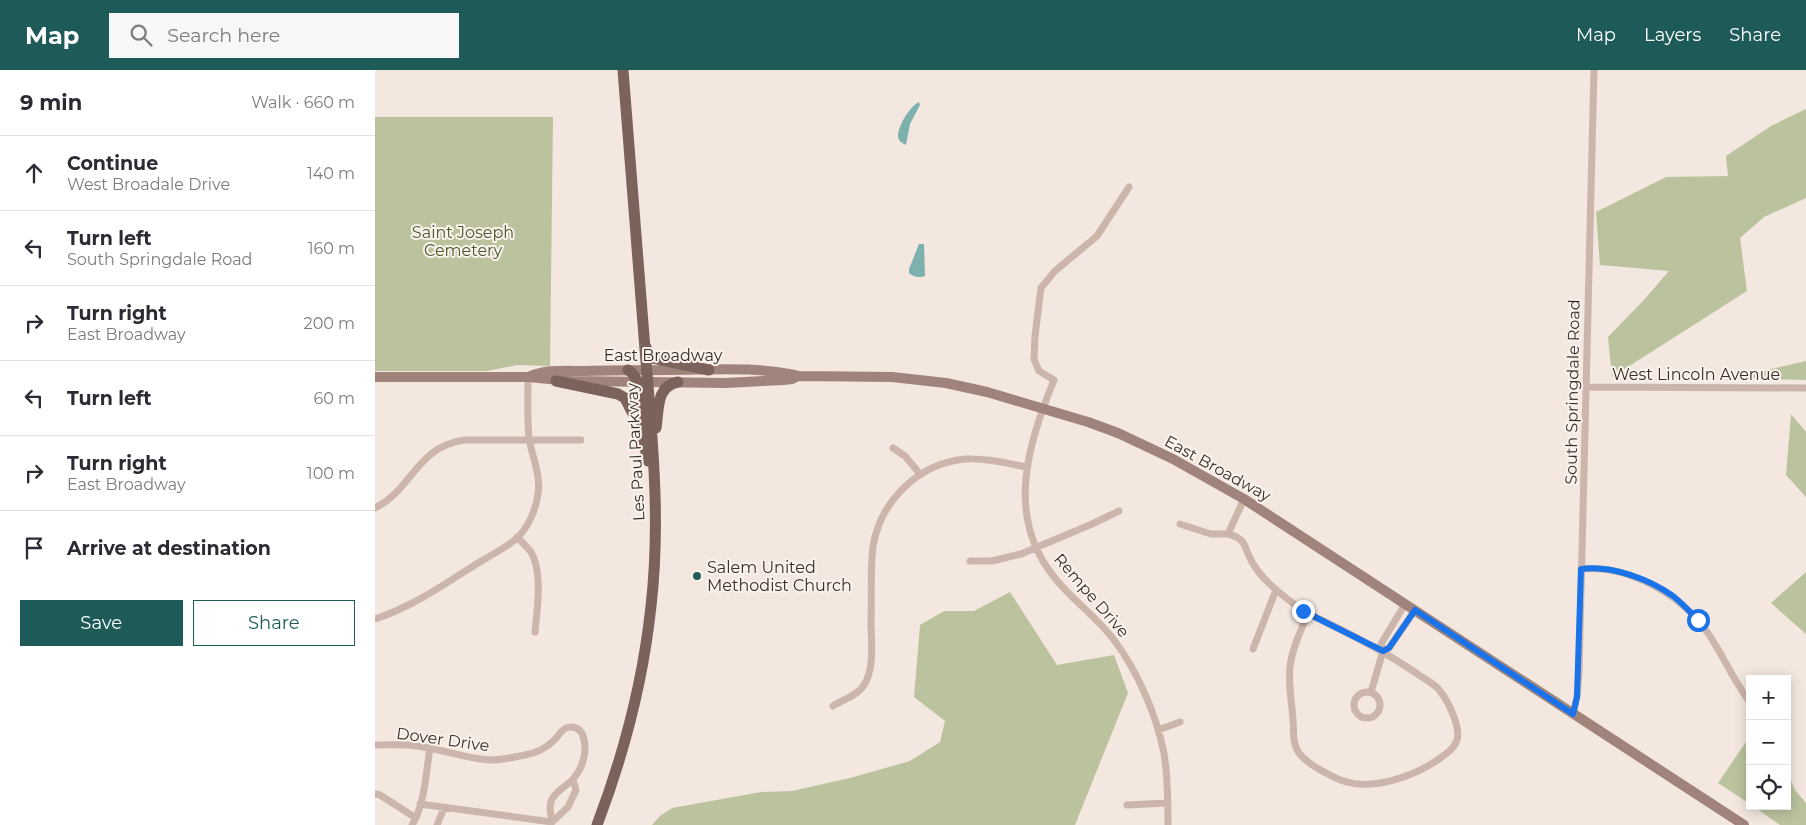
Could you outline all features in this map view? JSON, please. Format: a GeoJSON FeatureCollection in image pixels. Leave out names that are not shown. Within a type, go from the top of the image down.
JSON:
{"type":"FeatureCollection","features":[{"type":"Feature","properties":{"kind":"main road","name":"Les Paul Parkway"},"geometry":{"type":"LineString","coordinates":[[597,825],[614,778],[634,708],[645,651],[654,566],[653,447],[637,377],[644,344],[623,70]]}},
{"type":"Feature","properties":{"kind":"main road"},"geometry":{"type":"LineString","coordinates":[[644,344],[647,352],[653,358],[709,370]]}},
{"type":"Feature","properties":{"kind":"main road","name":"East Broadway"},"geometry":{"type":"LineString","coordinates":[[375,377],[528,378],[556,381],[637,377],[709,370],[786,373],[799,376],[883,377],[933,381],[978,389],[1091,423],[1143,444],[1185,465],[1244,499],[1744,825]]}},
{"type":"Feature","properties":{"kind":"main road","name":"East Broadway"},"geometry":{"type":"LineString","coordinates":[[528,378],[544,372],[637,377],[679,382],[753,382],[793,379],[799,376]]}},
{"type":"Feature","properties":{"kind":"main road"},"geometry":{"type":"LineString","coordinates":[[637,377],[645,448],[654,482]]}},
{"type":"Feature","properties":{"kind":"main road"},"geometry":{"type":"LineString","coordinates":[[556,381],[617,394],[625,398],[632,412]]}},
{"type":"Feature","properties":{"kind":"main road"},"geometry":{"type":"LineString","coordinates":[[653,447],[662,393],[670,384],[679,382]]}},
{"type":"Feature","properties":{"kind":"street","name":"South Springdale Road"},"geometry":{"type":"LineString","coordinates":[[1573,714],[1577,697],[1594,70]]}},
{"type":"Feature","properties":{"kind":"street","name":"Rempe Drive"},"geometry":{"type":"LineString","coordinates":[[1129,187],[1097,236],[1055,271],[1041,288],[1035,336],[1035,359],[1039,371],[1054,380],[1043,408],[1026,466],[1026,509],[1029,526],[1037,548],[1053,576],[1115,640],[1140,684],[1158,730],[1164,755],[1169,825]]}},
{"type":"Feature","properties":{"kind":"street"},"geometry":{"type":"LineString","coordinates":[[375,619],[391,614],[411,604],[494,554],[517,537],[529,520],[538,496],[539,477],[529,440],[528,378]]}},
{"type":"Feature","properties":{"kind":"street","name":"West Lincoln Avenue"},"geometry":{"type":"LineString","coordinates":[[1586,387],[1806,388]]}},
{"type":"Feature","properties":{"kind":"street"},"geometry":{"type":"LineString","coordinates":[[375,508],[396,494],[430,454],[446,444],[464,440],[581,440]]}},
{"type":"Feature","properties":{"kind":"street"},"geometry":{"type":"LineString","coordinates":[[893,448],[905,456],[920,474]]}},
{"type":"Feature","properties":{"kind":"street"},"geometry":{"type":"LineString","coordinates":[[833,706],[856,693],[865,685],[868,677],[872,558],[876,533],[882,517],[892,500],[920,474],[942,464],[966,459],[990,460],[1026,466]]}},
{"type":"Feature","properties":{"kind":"street"},"geometry":{"type":"LineString","coordinates":[[1228,534],[1244,499]]}},
{"type":"Feature","properties":{"kind":"street"},"geometry":{"type":"LineString","coordinates":[[970,561],[1007,559],[1037,548],[1119,511]]}},
{"type":"Feature","properties":{"kind":"street"},"geometry":{"type":"LineString","coordinates":[[1180,524],[1211,534],[1228,534],[1238,537],[1243,541],[1252,563],[1276,590],[1308,613],[1383,651],[1431,683],[1442,693],[1455,720],[1458,739],[1452,749],[1409,776],[1381,783],[1360,784],[1346,782],[1319,770],[1306,761],[1298,751],[1293,740],[1290,669],[1296,642],[1308,613]]}},
{"type":"Feature","properties":{"kind":"street"},"geometry":{"type":"LineString","coordinates":[[517,537],[530,552],[537,572],[535,632]]}},
{"type":"Feature","properties":{"kind":"street"},"geometry":{"type":"LineString","coordinates":[[1581,569],[1602,570],[1628,575],[1672,595],[1706,630],[1746,697]]}},
{"type":"Feature","properties":{"kind":"street"},"geometry":{"type":"LineString","coordinates":[[1253,649],[1276,590]]}},
{"type":"Feature","properties":{"kind":"street"},"geometry":{"type":"LineString","coordinates":[[1371,692],[1383,651],[1381,644],[1405,604]]}},
{"type":"Feature","properties":{"kind":"street"},"geometry":{"type":"LineString","coordinates":[[1383,651],[1389,648],[1415,610]]}},
{"type":"Feature","properties":{"kind":"street"},"geometry":{"type":"LineString","coordinates":[[1158,730],[1180,722]]}},
{"type":"Feature","properties":{"kind":"street","name":"Dover Drive"},"geometry":{"type":"LineString","coordinates":[[375,745],[399,744],[493,760],[536,753],[553,742],[559,733],[573,727],[580,730],[585,748],[581,767],[573,780]]}},
{"type":"Feature","properties":{"kind":"street"},"geometry":{"type":"LineString","coordinates":[[412,825],[420,804],[429,748]]}},
{"type":"Feature","properties":{"kind":"street"},"geometry":{"type":"LineString","coordinates":[[573,780],[576,790],[568,807],[552,823],[549,807],[552,799],[562,787],[573,780]]}},
{"type":"Feature","properties":{"kind":"street"},"geometry":{"type":"LineString","coordinates":[[375,794],[380,795],[416,818]]}},
{"type":"Feature","properties":{"kind":"street"},"geometry":{"type":"LineString","coordinates":[[1127,805],[1168,803]]}},
{"type":"Feature","properties":{"kind":"street"},"geometry":{"type":"LineString","coordinates":[[420,804],[552,823]]}},
{"type":"Feature","properties":{"kind":"street"},"geometry":{"type":"LineString","coordinates":[[437,825],[445,808]]}},
{"type":"Feature","properties":{"kind":"green space"},"geometry":{"type":"Polygon","coordinates":[[[1806,109],[1806,198],[1764,217],[1740,238],[1747,291],[1612,377],[1608,337],[1669,271],[1600,265],[1596,212],[1666,177],[1728,176],[1726,156],[1771,126],[1806,109]]]}},
{"type":"Feature","properties":{"kind":"green space","name":"Saint Joseph Cemetery"},"geometry":{"type":"Polygon","coordinates":[[[375,117],[553,117],[550,366],[518,365],[487,371],[375,371],[375,117]]]}},
{"type":"Feature","properties":{"kind":"green space"},"geometry":{"type":"Polygon","coordinates":[[[1806,361],[1806,380],[1733,378],[1806,361]]]}},
{"type":"Feature","properties":{"kind":"green space"},"geometry":{"type":"Polygon","coordinates":[[[1791,414],[1806,432],[1806,497],[1786,475],[1791,414]]]}},
{"type":"Feature","properties":{"kind":"green space"},"geometry":{"type":"Polygon","coordinates":[[[1806,572],[1806,634],[1771,603],[1806,572]]]}},
{"type":"Feature","properties":{"kind":"green space"},"geometry":{"type":"Polygon","coordinates":[[[1010,592],[1057,665],[1114,655],[1128,693],[1075,825],[652,825],[660,816],[672,808],[761,792],[792,791],[850,778],[910,761],[940,742],[945,721],[914,697],[920,625],[944,611],[974,611],[1010,592]]]}},
{"type":"Feature","properties":{"kind":"green space"},"geometry":{"type":"Polygon","coordinates":[[[1746,742],[1746,801],[1718,783],[1746,742]]]}},
{"type":"Feature","properties":{"kind":"green space"},"geometry":{"type":"Polygon","coordinates":[[[1791,781],[1795,790],[1806,803],[1806,825],[1780,825],[1759,810],[1791,810],[1791,781]]]}},
{"type":"Feature","properties":{"kind":"water"},"geometry":{"type":"Polygon","coordinates":[[[919,102],[920,105],[910,124],[906,145],[902,143],[898,136],[902,122],[908,112],[919,102]]]}},
{"type":"Feature","properties":{"kind":"water"},"geometry":{"type":"Polygon","coordinates":[[[919,244],[924,244],[925,276],[921,277],[909,273],[919,244]]]}},
{"type":"Feature","properties":{"kind":"place","name":"Salem United Methodist Church"},"geometry":{"type":"Point","coordinates":[697,576]}},
{"type":"Feature","properties":{"kind":"route"},"geometry":{"type":"LineString","coordinates":[[1303,611],[1383,651],[1389,648],[1415,610],[1573,714],[1577,697],[1581,569],[1589,568],[1615,572],[1639,579],[1672,595],[1698,620]]}}]}
